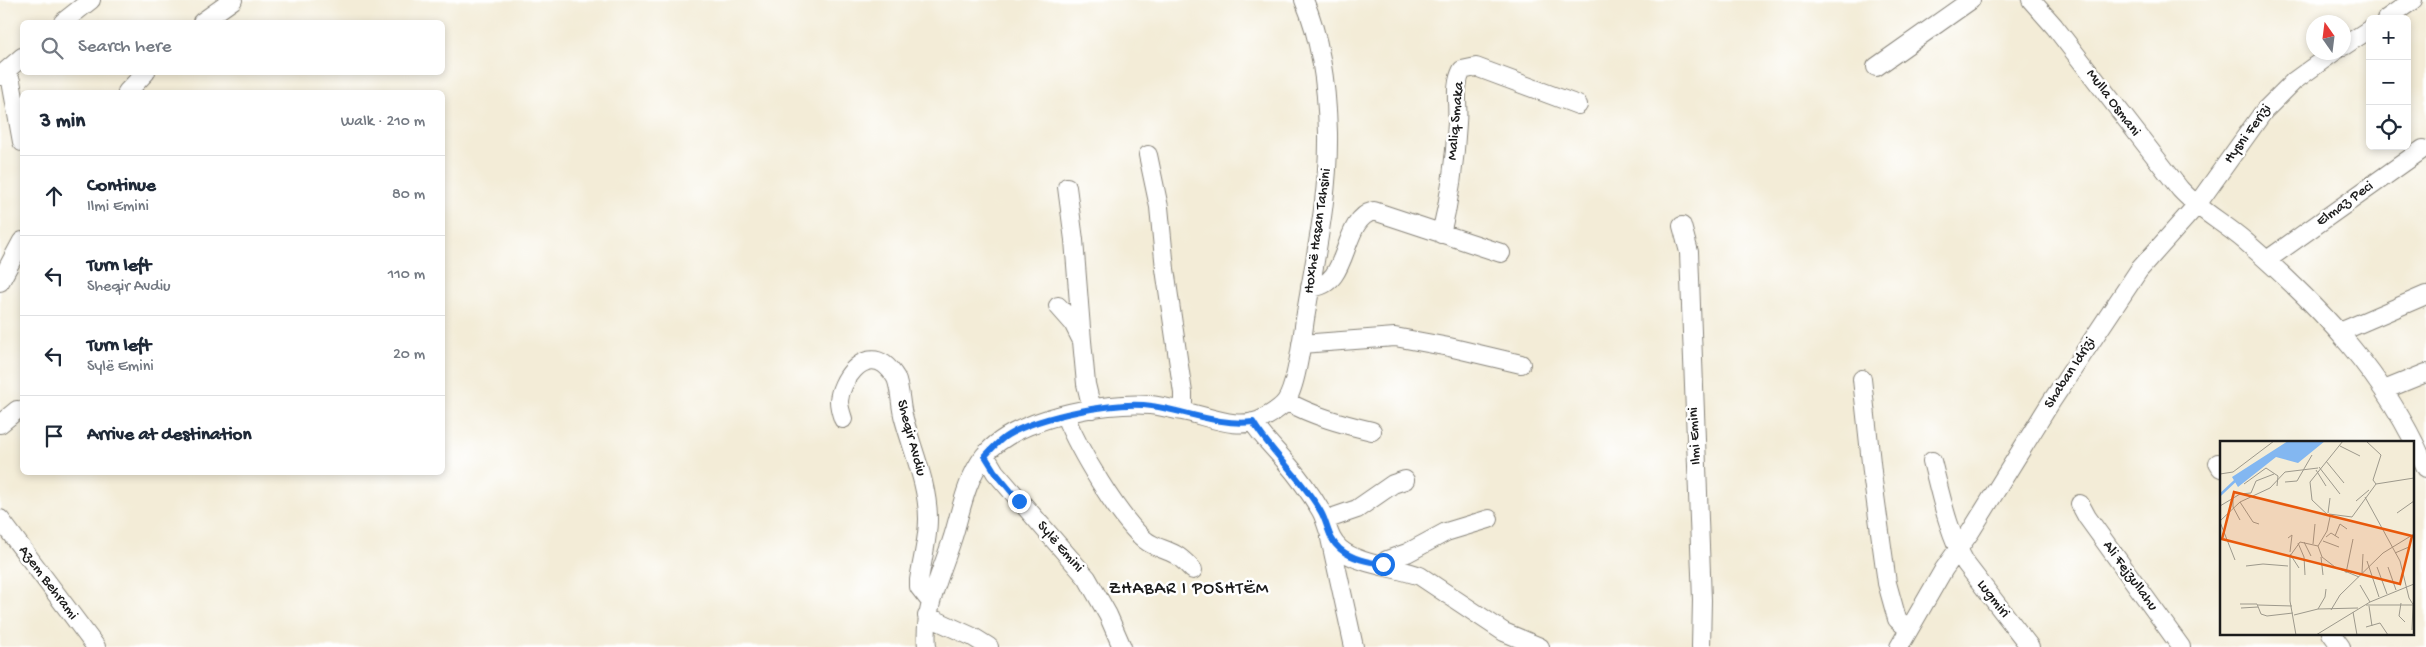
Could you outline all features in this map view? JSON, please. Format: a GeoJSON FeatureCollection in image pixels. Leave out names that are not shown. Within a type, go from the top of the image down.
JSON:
{"type":"FeatureCollection","features":[{"type":"Feature","properties":{"kind":"street"},"geometry":{"type":"LineString","coordinates":[[65,20],[91,0]]}},
{"type":"Feature","properties":{"kind":"street"},"geometry":{"type":"LineString","coordinates":[[205,20],[234,0]]}},
{"type":"Feature","properties":{"kind":"street","name":"Hoxhë Hasan Tahsini"},"geometry":{"type":"LineString","coordinates":[[1286,401],[1294,380],[1301,344],[1324,208],[1328,167],[1328,130],[1322,67],[1311,18],[1304,0]]}},
{"type":"Feature","properties":{"kind":"street"},"geometry":{"type":"LineString","coordinates":[[1876,67],[1971,0]]}},
{"type":"Feature","properties":{"kind":"street","name":"Mulla Osmani"},"geometry":{"type":"LineString","coordinates":[[2031,0],[2054,26],[2152,155],[2196,206]]}},
{"type":"Feature","properties":{"kind":"street"},"geometry":{"type":"LineString","coordinates":[[2392,15],[2413,0]]}},
{"type":"Feature","properties":{"kind":"street"},"geometry":{"type":"LineString","coordinates":[[2351,41],[2366,32]]}},
{"type":"Feature","properties":{"kind":"street"},"geometry":{"type":"LineString","coordinates":[[20,59],[3,74],[11,81],[20,131]]}},
{"type":"Feature","properties":{"kind":"street","name":"Hysni Ferizi"},"geometry":{"type":"LineString","coordinates":[[2196,206],[2264,110],[2294,81],[2323,60]]}},
{"type":"Feature","properties":{"kind":"street","name":"Maliq Smaka"},"geometry":{"type":"LineString","coordinates":[[1441,234],[1458,123],[1457,79],[1462,70],[1476,67],[1578,105]]}},
{"type":"Feature","properties":{"kind":"street"},"geometry":{"type":"LineString","coordinates":[[129,90],[143,75]]}},
{"type":"Feature","properties":{"kind":"street","name":"Elmaz Peci"},"geometry":{"type":"LineString","coordinates":[[2267,260],[2423,149]]}},
{"type":"Feature","properties":{"kind":"street"},"geometry":{"type":"LineString","coordinates":[[1148,155],[1159,207],[1165,269],[1183,393],[1183,411]]}},
{"type":"Feature","properties":{"kind":"street"},"geometry":{"type":"LineString","coordinates":[[1067,187],[1074,240],[1086,384],[1092,409]]}},
{"type":"Feature","properties":{"kind":"street"},"geometry":{"type":"LineString","coordinates":[[2196,206],[2226,225],[2267,260],[2340,332],[2384,390],[2414,440],[2426,468]]}},
{"type":"Feature","properties":{"kind":"street","name":"Shaban Idrizi"},"geometry":{"type":"LineString","coordinates":[[1899,647],[1908,629],[2110,312],[2139,270],[2196,206]]}},
{"type":"Feature","properties":{"kind":"street"},"geometry":{"type":"LineString","coordinates":[[1310,287],[1318,287],[1326,283],[1336,271],[1356,226],[1368,212],[1381,213],[1501,253]]}},
{"type":"Feature","properties":{"kind":"street","name":"Ilmi Emini"},"geometry":{"type":"LineString","coordinates":[[1682,226],[1689,252],[1702,600],[1701,647]]}},
{"type":"Feature","properties":{"kind":"street"},"geometry":{"type":"LineString","coordinates":[[0,282],[20,245]]}},
{"type":"Feature","properties":{"kind":"street"},"geometry":{"type":"LineString","coordinates":[[2340,332],[2426,294]]}},
{"type":"Feature","properties":{"kind":"street"},"geometry":{"type":"LineString","coordinates":[[1058,306],[1073,323],[1082,341]]}},
{"type":"Feature","properties":{"kind":"street"},"geometry":{"type":"LineString","coordinates":[[1301,344],[1395,337],[1449,347],[1521,364]]}},
{"type":"Feature","properties":{"kind":"street","name":"Sheqir Avdiu"},"geometry":{"type":"LineString","coordinates":[[843,419],[839,401],[849,374],[858,365],[869,360],[878,360],[885,364],[896,379],[904,418],[925,492],[928,519],[919,587],[928,609]]}},
{"type":"Feature","properties":{"kind":"street"},"geometry":{"type":"LineString","coordinates":[[2384,390],[2426,373]]}},
{"type":"Feature","properties":{"kind":"street"},"geometry":{"type":"LineString","coordinates":[[1862,379],[1887,583],[1897,619],[1908,629]]}},
{"type":"Feature","properties":{"kind":"street"},"geometry":{"type":"LineString","coordinates":[[1354,647],[1325,520],[1286,462],[1261,436],[1253,422],[1264,419],[1286,401],[1330,420],[1372,431]]}},
{"type":"Feature","properties":{"kind":"street","name":"Sheqir Avdiu"},"geometry":{"type":"LineString","coordinates":[[927,647],[928,609],[949,552],[965,494],[985,456],[1007,436],[1036,424],[1092,409],[1149,405],[1183,411],[1219,421],[1241,424],[1253,422]]}},
{"type":"Feature","properties":{"kind":"street"},"geometry":{"type":"LineString","coordinates":[[0,424],[18,410]]}},
{"type":"Feature","properties":{"kind":"street"},"geometry":{"type":"LineString","coordinates":[[1065,416],[1072,433],[1121,514],[1145,540],[1156,548],[1177,555],[1193,570]]}},
{"type":"Feature","properties":{"kind":"street","name":"Sylë Emini"},"geometry":{"type":"LineString","coordinates":[[985,456],[1013,494],[1087,578],[1108,615],[1122,647]]}},
{"type":"Feature","properties":{"kind":"street"},"geometry":{"type":"LineString","coordinates":[[1932,461],[1952,535],[1958,550]]}},
{"type":"Feature","properties":{"kind":"street"},"geometry":{"type":"LineString","coordinates":[[1325,520],[1357,509],[1393,484],[1405,480]]}},
{"type":"Feature","properties":{"kind":"street","name":"Ali Fejzullahu"},"geometry":{"type":"LineString","coordinates":[[2080,504],[2087,517],[2181,647]]}},
{"type":"Feature","properties":{"kind":"street","name":"Azem Behrami"},"geometry":{"type":"LineString","coordinates":[[0,519],[96,647]]}},
{"type":"Feature","properties":{"kind":"street"},"geometry":{"type":"LineString","coordinates":[[1383,564],[1387,560],[1407,553],[1446,532],[1489,519]]}},
{"type":"Feature","properties":{"kind":"street"},"geometry":{"type":"LineString","coordinates":[[1330,537],[1345,552],[1366,561],[1383,564],[1420,576],[1504,632],[1540,647]]}},
{"type":"Feature","properties":{"kind":"street","name":"Lugmiri"},"geometry":{"type":"LineString","coordinates":[[1958,550],[1966,564],[2030,647]]}},
{"type":"Feature","properties":{"kind":"street"},"geometry":{"type":"LineString","coordinates":[[928,609],[989,647]]}},
{"type":"Feature","properties":{"kind":"street"},"geometry":{"type":"LineString","coordinates":[[2332,634],[2341,647]]}},
{"type":"Feature","properties":{"kind":"district","name":"ZHABAR I POSHTËM"},"geometry":{"type":"Point","coordinates":[1189,589]}},
{"type":"Feature","properties":{"kind":"route"},"geometry":{"type":"LineString","coordinates":[[1019,501],[995,472],[985,456],[1007,436],[1036,424],[1092,409],[1149,405],[1183,411],[1219,421],[1241,424],[1253,422],[1261,436],[1286,462],[1320,510],[1330,537],[1339,548],[1366,561],[1383,564]]}}]}
